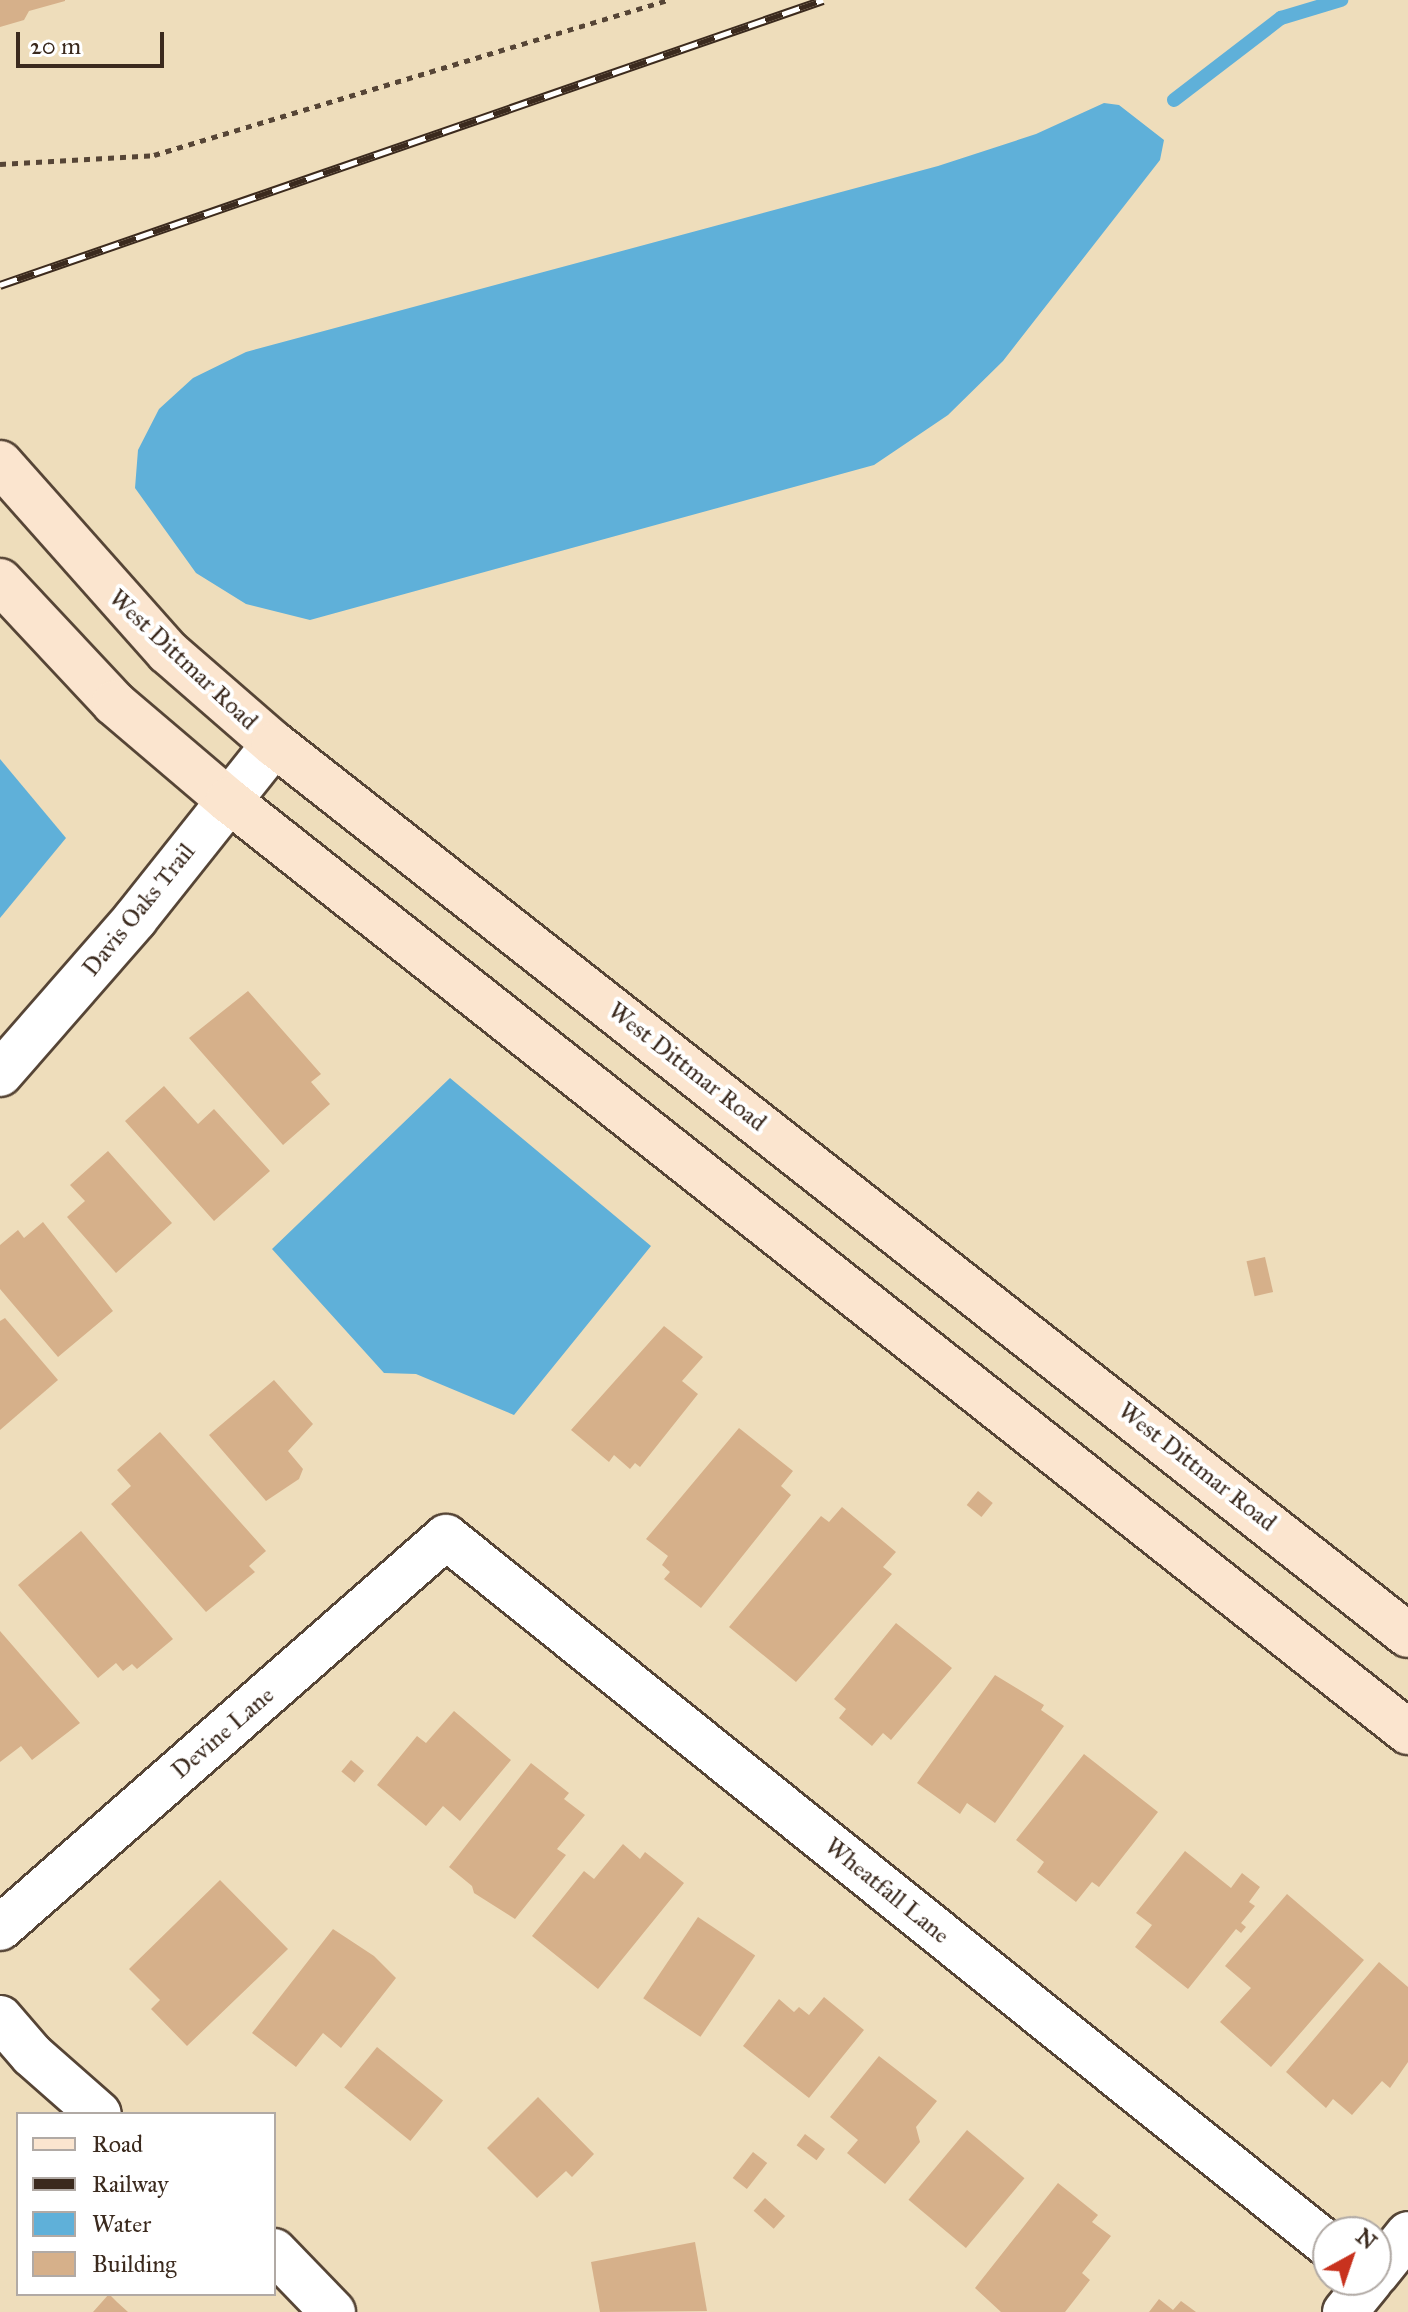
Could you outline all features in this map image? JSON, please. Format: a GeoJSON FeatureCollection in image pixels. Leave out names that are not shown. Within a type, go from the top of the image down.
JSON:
{"type":"FeatureCollection","features":[{"type":"Feature","properties":{"kind":"street","name":"West Dittmar Road"},"geometry":{"type":"LineString","coordinates":[[0,463],[147,630],[274,744],[1408,1635]]}},
{"type":"Feature","properties":{"kind":"street"},"geometry":{"type":"LineString","coordinates":[[0,581],[114,703],[228,800],[1408,1732]]}},
{"type":"Feature","properties":{"kind":"street","name":"Davis Oaks Trail"},"geometry":{"type":"LineString","coordinates":[[0,1074],[135,919],[274,744]]}},
{"type":"Feature","properties":{"kind":"street","name":"Devine Lane"},"geometry":{"type":"LineString","coordinates":[[0,1928],[446,1537]]}},
{"type":"Feature","properties":{"kind":"street","name":"Wheatfall Lane"},"geometry":{"type":"LineString","coordinates":[[446,1537],[1312,2232]]}},
{"type":"Feature","properties":{"kind":"street"},"geometry":{"type":"LineString","coordinates":[[0,2018],[32,2055],[97,2112]]}},
{"type":"Feature","properties":{"kind":"street"},"geometry":{"type":"LineString","coordinates":[[1392,2254],[1408,2234]]}},
{"type":"Feature","properties":{"kind":"street"},"geometry":{"type":"LineString","coordinates":[[276,2253],[333,2312]]}},
{"type":"Feature","properties":{"kind":"street"},"geometry":{"type":"LineString","coordinates":[[1345,2312],[1358,2296]]}},
{"type":"Feature","properties":{"kind":"path"},"geometry":{"type":"LineString","coordinates":[[0,164],[154,155],[668,0]]}},
{"type":"Feature","properties":{"kind":"water"},"geometry":{"type":"Polygon","coordinates":[[[1104,103],[1119,105],[1164,140],[1160,160],[1003,361],[948,415],[874,465],[310,620],[246,604],[196,573],[135,488],[138,450],[159,409],[193,378],[246,352],[938,166],[1036,134],[1104,103]]]}},
{"type":"Feature","properties":{"kind":"water"},"geometry":{"type":"Polygon","coordinates":[[[0,759],[66,838],[0,918],[0,759]]]}},
{"type":"Feature","properties":{"kind":"water"},"geometry":{"type":"Polygon","coordinates":[[[450,1078],[651,1246],[514,1415],[416,1374],[384,1373],[272,1249],[450,1078]]]}},
{"type":"Feature","properties":{"kind":"building"},"geometry":{"type":"Polygon","coordinates":[[[0,0],[65,1],[29,11],[24,20],[0,27],[0,0]]]}},
{"type":"Feature","properties":{"kind":"building"},"geometry":{"type":"Polygon","coordinates":[[[248,991],[321,1074],[311,1082],[330,1104],[283,1145],[189,1038],[248,991]]]}},
{"type":"Feature","properties":{"kind":"building"},"geometry":{"type":"Polygon","coordinates":[[[164,1086],[198,1124],[214,1109],[270,1171],[214,1221],[125,1121],[164,1086]]]}},
{"type":"Feature","properties":{"kind":"building"},"geometry":{"type":"Polygon","coordinates":[[[108,1151],[172,1223],[116,1273],[67,1217],[85,1201],[70,1185],[108,1151]]]}},
{"type":"Feature","properties":{"kind":"building"},"geometry":{"type":"Polygon","coordinates":[[[43,1222],[113,1311],[58,1357],[0,1289],[0,1245],[18,1230],[24,1238],[43,1222]]]}},
{"type":"Feature","properties":{"kind":"building"},"geometry":{"type":"Polygon","coordinates":[[[1265,1257],[1273,1292],[1255,1296],[1246,1261],[1265,1257]]]}},
{"type":"Feature","properties":{"kind":"building"},"geometry":{"type":"Polygon","coordinates":[[[5,1318],[58,1380],[0,1430],[0,1321],[5,1318]]]}},
{"type":"Feature","properties":{"kind":"building"},"geometry":{"type":"Polygon","coordinates":[[[664,1326],[703,1357],[682,1381],[698,1394],[640,1467],[635,1463],[630,1469],[614,1455],[609,1462],[571,1430],[664,1326]]]}},
{"type":"Feature","properties":{"kind":"building"},"geometry":{"type":"Polygon","coordinates":[[[274,1380],[313,1424],[288,1451],[303,1469],[299,1479],[266,1501],[209,1435],[274,1380]]]}},
{"type":"Feature","properties":{"kind":"building"},"geometry":{"type":"Polygon","coordinates":[[[739,1428],[793,1471],[781,1486],[791,1495],[701,1608],[664,1579],[670,1572],[662,1565],[668,1556],[646,1539],[739,1428]]]}},
{"type":"Feature","properties":{"kind":"building"},"geometry":{"type":"Polygon","coordinates":[[[160,1432],[266,1551],[249,1566],[255,1572],[206,1612],[111,1504],[131,1486],[117,1470],[160,1432]]]}},
{"type":"Feature","properties":{"kind":"building"},"geometry":{"type":"Polygon","coordinates":[[[978,1491],[993,1503],[981,1517],[967,1505],[978,1491]]]}},
{"type":"Feature","properties":{"kind":"building"},"geometry":{"type":"Polygon","coordinates":[[[842,1507],[896,1552],[883,1567],[892,1574],[796,1682],[729,1627],[821,1516],[829,1522],[842,1507]]]}},
{"type":"Feature","properties":{"kind":"building"},"geometry":{"type":"Polygon","coordinates":[[[81,1531],[173,1639],[137,1669],[132,1664],[123,1671],[116,1663],[98,1678],[18,1585],[81,1531]]]}},
{"type":"Feature","properties":{"kind":"building"},"geometry":{"type":"Polygon","coordinates":[[[896,1623],[952,1668],[891,1740],[883,1733],[872,1746],[839,1718],[846,1709],[834,1699],[896,1623]]]}},
{"type":"Feature","properties":{"kind":"building"},"geometry":{"type":"Polygon","coordinates":[[[0,1631],[80,1723],[32,1760],[21,1746],[0,1762],[0,1631]]]}},
{"type":"Feature","properties":{"kind":"building"},"geometry":{"type":"Polygon","coordinates":[[[995,1675],[1044,1705],[1041,1710],[1064,1726],[995,1823],[967,1803],[960,1814],[917,1783],[995,1675]]]}},
{"type":"Feature","properties":{"kind":"building"},"geometry":{"type":"Polygon","coordinates":[[[454,1711],[511,1760],[460,1821],[443,1806],[426,1826],[377,1785],[417,1736],[426,1743],[454,1711]]]}},
{"type":"Feature","properties":{"kind":"building"},"geometry":{"type":"Polygon","coordinates":[[[1084,1754],[1158,1812],[1099,1887],[1092,1882],[1076,1902],[1037,1872],[1044,1862],[1016,1840],[1084,1754]]]}},
{"type":"Feature","properties":{"kind":"building"},"geometry":{"type":"Polygon","coordinates":[[[351,1760],[364,1771],[354,1782],[341,1771],[351,1760]]]}},
{"type":"Feature","properties":{"kind":"building"},"geometry":{"type":"Polygon","coordinates":[[[531,1763],[569,1793],[564,1799],[585,1815],[557,1849],[566,1855],[515,1919],[474,1893],[472,1886],[449,1867],[531,1763]]]}},
{"type":"Feature","properties":{"kind":"building"},"geometry":{"type":"Polygon","coordinates":[[[623,1844],[640,1859],[645,1852],[684,1883],[598,1989],[532,1936],[584,1871],[594,1879],[623,1844]]]}},
{"type":"Feature","properties":{"kind":"building"},"geometry":{"type":"Polygon","coordinates":[[[1185,1851],[1231,1888],[1242,1873],[1260,1887],[1249,1902],[1255,1906],[1241,1923],[1246,1927],[1241,1933],[1236,1929],[1188,1989],[1135,1947],[1152,1925],[1136,1913],[1185,1851]]]}},
{"type":"Feature","properties":{"kind":"building"},"geometry":{"type":"Polygon","coordinates":[[[220,1880],[288,1949],[187,2046],[151,2009],[160,2000],[129,1969],[220,1880]]]}},
{"type":"Feature","properties":{"kind":"building"},"geometry":{"type":"Polygon","coordinates":[[[1287,1894],[1364,1960],[1271,2067],[1220,2022],[1251,1988],[1225,1966],[1287,1894]]]}},
{"type":"Feature","properties":{"kind":"building"},"geometry":{"type":"Polygon","coordinates":[[[698,1917],[755,1956],[700,2037],[643,1998],[698,1917]]]}},
{"type":"Feature","properties":{"kind":"building"},"geometry":{"type":"Polygon","coordinates":[[[333,1929],[374,1956],[396,1978],[341,2048],[323,2033],[296,2067],[252,2033],[333,1929]]]}},
{"type":"Feature","properties":{"kind":"building"},"geometry":{"type":"Polygon","coordinates":[[[1379,1962],[1408,1987],[1408,2062],[1390,2088],[1382,2081],[1352,2115],[1333,2099],[1326,2108],[1286,2072],[1379,1962]]]}},
{"type":"Feature","properties":{"kind":"building"},"geometry":{"type":"Polygon","coordinates":[[[824,1997],[864,2030],[809,2098],[743,2046],[779,1999],[794,2012],[799,2007],[809,2015],[824,1997]]]}},
{"type":"Feature","properties":{"kind":"building"},"geometry":{"type":"Polygon","coordinates":[[[377,2047],[443,2100],[410,2141],[344,2087],[377,2047]]]}},
{"type":"Feature","properties":{"kind":"building"},"geometry":{"type":"Polygon","coordinates":[[[879,2056],[937,2101],[916,2127],[920,2142],[885,2184],[847,2153],[858,2140],[830,2117],[879,2056]]]}},
{"type":"Feature","properties":{"kind":"building"},"geometry":{"type":"Polygon","coordinates":[[[538,2097],[594,2154],[572,2177],[566,2171],[537,2198],[487,2148],[538,2097]]]}},
{"type":"Feature","properties":{"kind":"building"},"geometry":{"type":"Polygon","coordinates":[[[967,2130],[1024,2178],[966,2248],[909,2200],[967,2130]]]}},
{"type":"Feature","properties":{"kind":"building"},"geometry":{"type":"Polygon","coordinates":[[[805,2134],[825,2149],[817,2160],[797,2145],[805,2134]]]}},
{"type":"Feature","properties":{"kind":"building"},"geometry":{"type":"Polygon","coordinates":[[[753,2152],[767,2163],[747,2189],[733,2178],[753,2152]]]}},
{"type":"Feature","properties":{"kind":"building"},"geometry":{"type":"Polygon","coordinates":[[[1058,2183],[1098,2215],[1092,2222],[1111,2236],[1082,2273],[1090,2280],[1065,2312],[1001,2312],[975,2288],[1058,2183]]]}},
{"type":"Feature","properties":{"kind":"building"},"geometry":{"type":"Polygon","coordinates":[[[765,2198],[785,2216],[774,2229],[754,2211],[765,2198]]]}},
{"type":"Feature","properties":{"kind":"building"},"geometry":{"type":"Polygon","coordinates":[[[695,2242],[707,2311],[600,2312],[591,2262],[695,2242]]]}},
{"type":"Feature","properties":{"kind":"building"},"geometry":{"type":"Polygon","coordinates":[[[107,2296],[111,2296],[128,2312],[93,2312],[107,2296]]]}},
{"type":"Feature","properties":{"kind":"building"},"geometry":{"type":"Polygon","coordinates":[[[1159,2299],[1173,2310],[1181,2301],[1196,2312],[1149,2312],[1159,2299]]]}},
{"type":"Feature","properties":{"kind":"waterway"},"geometry":{"type":"LineString","coordinates":[[1174,100],[1281,18],[1341,0]]}},
{"type":"Feature","properties":{"kind":"railway"},"geometry":{"type":"LineString","coordinates":[[0,285],[823,0]]}}]}
